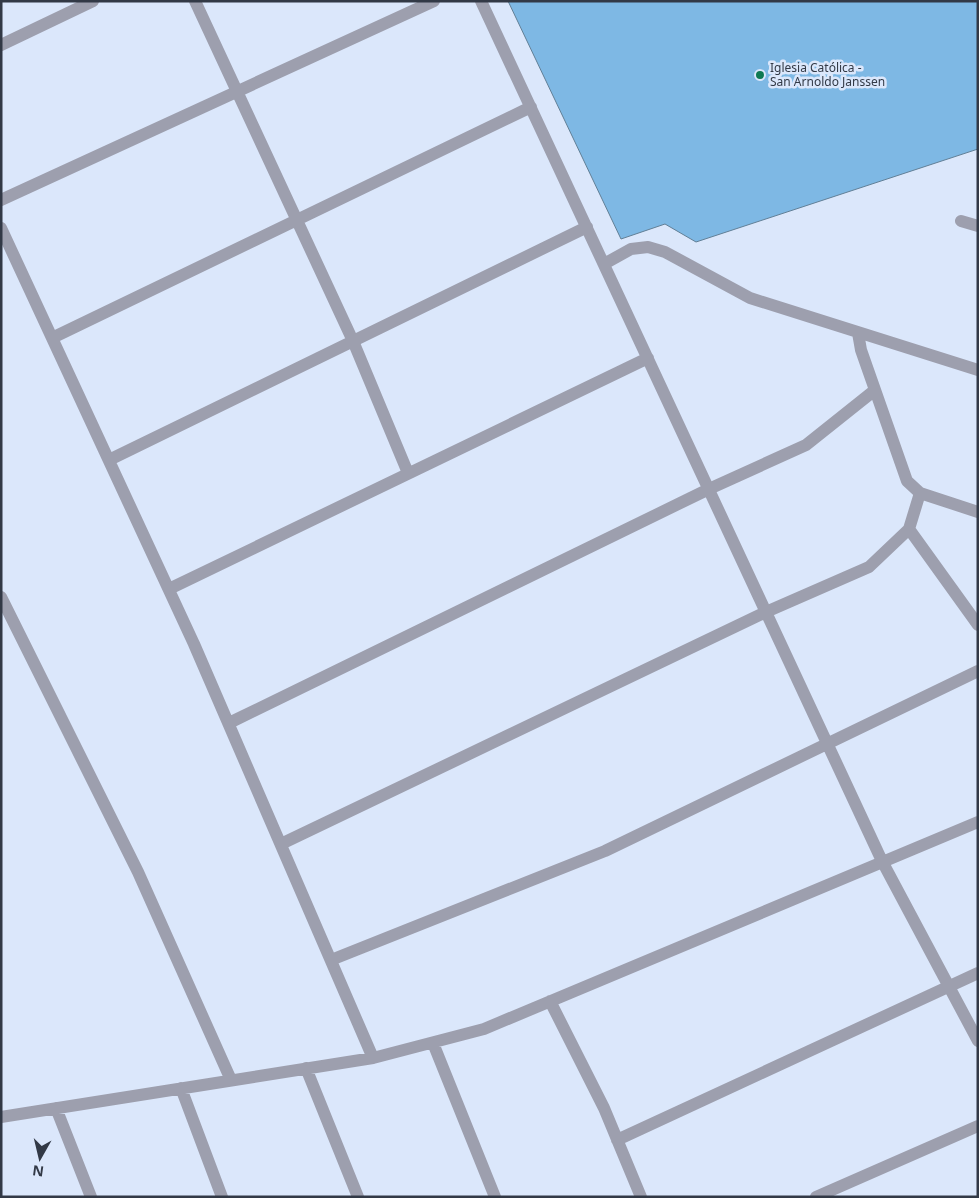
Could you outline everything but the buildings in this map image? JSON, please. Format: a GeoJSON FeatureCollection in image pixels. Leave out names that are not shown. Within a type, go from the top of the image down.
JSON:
{"type":"FeatureCollection","features":[{"type":"Feature","properties":{"kind":"street"},"geometry":{"type":"LineString","coordinates":[[1,45],[93,1]]}},
{"type":"Feature","properties":{"kind":"street"},"geometry":{"type":"LineString","coordinates":[[195,1],[353,341],[408,473]]}},
{"type":"Feature","properties":{"kind":"street"},"geometry":{"type":"LineString","coordinates":[[1,200],[434,1]]}},
{"type":"Feature","properties":{"kind":"street"},"geometry":{"type":"LineString","coordinates":[[481,1],[882,860],[978,1041]]}},
{"type":"Feature","properties":{"kind":"street"},"geometry":{"type":"LineString","coordinates":[[52,338],[531,107]]}},
{"type":"Feature","properties":{"kind":"street"},"geometry":{"type":"LineString","coordinates":[[961,221],[978,226]]}},
{"type":"Feature","properties":{"kind":"street"},"geometry":{"type":"LineString","coordinates":[[109,460],[587,227]]}},
{"type":"Feature","properties":{"kind":"street"},"geometry":{"type":"LineString","coordinates":[[1,228],[169,589],[373,1058]]}},
{"type":"Feature","properties":{"kind":"street"},"geometry":{"type":"LineString","coordinates":[[604,264],[631,249],[648,247],[665,252],[750,298],[978,370]]}},
{"type":"Feature","properties":{"kind":"street"},"geometry":{"type":"LineString","coordinates":[[858,333],[875,390],[907,481],[920,493],[978,512]]}},
{"type":"Feature","properties":{"kind":"street"},"geometry":{"type":"LineString","coordinates":[[169,589],[648,358]]}},
{"type":"Feature","properties":{"kind":"street"},"geometry":{"type":"LineString","coordinates":[[228,723],[709,489],[806,445],[875,390]]}},
{"type":"Feature","properties":{"kind":"street"},"geometry":{"type":"LineString","coordinates":[[281,844],[766,612],[869,567],[909,529],[920,493]]}},
{"type":"Feature","properties":{"kind":"street"},"geometry":{"type":"LineString","coordinates":[[909,529],[978,625]]}},
{"type":"Feature","properties":{"kind":"street"},"geometry":{"type":"LineString","coordinates":[[1,597],[138,872],[231,1080]]}},
{"type":"Feature","properties":{"kind":"street"},"geometry":{"type":"LineString","coordinates":[[331,960],[604,852],[827,742],[978,671]]}},
{"type":"Feature","properties":{"kind":"street"},"geometry":{"type":"LineString","coordinates":[[1,1117],[373,1058],[484,1030],[882,860],[978,822]]}},
{"type":"Feature","properties":{"kind":"street"},"geometry":{"type":"LineString","coordinates":[[617,1140],[978,973]]}},
{"type":"Feature","properties":{"kind":"street"},"geometry":{"type":"LineString","coordinates":[[550,1001],[604,1108],[641,1197]]}},
{"type":"Feature","properties":{"kind":"street"},"geometry":{"type":"LineString","coordinates":[[433,1042],[495,1197]]}},
{"type":"Feature","properties":{"kind":"street"},"geometry":{"type":"LineString","coordinates":[[306,1068],[358,1197]]}},
{"type":"Feature","properties":{"kind":"street"},"geometry":{"type":"LineString","coordinates":[[181,1088],[222,1197]]}},
{"type":"Feature","properties":{"kind":"street"},"geometry":{"type":"LineString","coordinates":[[56,1108],[91,1197]]}},
{"type":"Feature","properties":{"kind":"street"},"geometry":{"type":"LineString","coordinates":[[816,1197],[978,1126]]}},
{"type":"Feature","properties":{"kind":"place","name":"Iglesia Católica - San Arnoldo Janssen"},"geometry":{"type":"Point","coordinates":[760,75]}}]}
